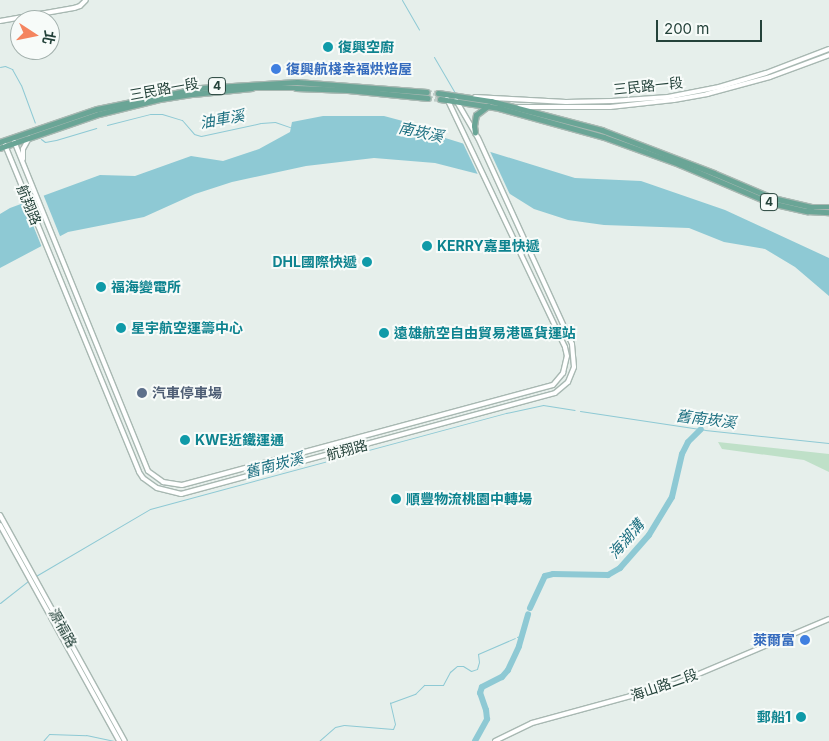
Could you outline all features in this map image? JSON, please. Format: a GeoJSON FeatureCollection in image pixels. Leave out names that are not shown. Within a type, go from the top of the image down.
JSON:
{"type":"FeatureCollection","features":[{"type":"Feature","properties":{"kind":"main road","name":"三民路一段"},"geometry":{"type":"LineString","coordinates":[[0,148],[129,106],[160,99],[228,90],[296,88],[428,95],[296,82],[200,88],[97,110],[2,141]]}},
{"type":"Feature","properties":{"kind":"main road","name":"三民路一段"},"geometry":{"type":"LineString","coordinates":[[438,93],[460,99]]}},
{"type":"Feature","properties":{"kind":"main road","name":"4"},"geometry":{"type":"LineString","coordinates":[[454,95],[460,99],[604,137],[679,164],[772,203],[808,211],[829,212]]}},
{"type":"Feature","properties":{"kind":"main road","name":"三民路一段"},"geometry":{"type":"LineString","coordinates":[[440,99],[454,95]]}},
{"type":"Feature","properties":{"kind":"main road","name":"4"},"geometry":{"type":"LineString","coordinates":[[460,99],[514,106],[602,130],[773,198],[812,207],[829,207]]}},
{"type":"Feature","properties":{"kind":"main road"},"geometry":{"type":"LineString","coordinates":[[475,133],[476,115],[484,107],[489,106]]}},
{"type":"Feature","properties":{"kind":"street"},"geometry":{"type":"LineString","coordinates":[[1,20],[74,8],[80,6],[86,0]]}},
{"type":"Feature","properties":{"kind":"street","name":"三民路一段"},"geometry":{"type":"LineString","coordinates":[[460,99],[556,102],[668,97],[719,87],[829,49]]}},
{"type":"Feature","properties":{"kind":"street","name":"三民路一段"},"geometry":{"type":"LineString","coordinates":[[514,106],[610,107],[671,101],[707,94],[770,77],[829,55]]}},
{"type":"Feature","properties":{"kind":"street","name":"航翔路"},"geometry":{"type":"LineString","coordinates":[[2,141],[6,146],[139,472],[154,486],[165,492],[181,494],[555,393],[562,388],[572,374],[575,352],[460,99],[454,95]]}},
{"type":"Feature","properties":{"kind":"street","name":"航翔路"},"geometry":{"type":"LineString","coordinates":[[13,137],[148,471],[163,482],[182,485],[552,385],[563,373],[566,364],[565,347],[447,97]]}},
{"type":"Feature","properties":{"kind":"street"},"geometry":{"type":"LineString","coordinates":[[24,164],[23,149],[30,138]]}},
{"type":"Feature","properties":{"kind":"street","name":"源福路"},"geometry":{"type":"LineString","coordinates":[[0,515],[125,741]]}},
{"type":"Feature","properties":{"kind":"street","name":"源福路"},"geometry":{"type":"LineString","coordinates":[[0,525],[120,741]]}},
{"type":"Feature","properties":{"kind":"street","name":"海山路二段"},"geometry":{"type":"LineString","coordinates":[[497,741],[532,723],[675,684],[829,619]]}},
{"type":"Feature","properties":{"kind":"green space"},"geometry":{"type":"Polygon","coordinates":[[[718,442],[829,454],[829,472],[804,460],[722,449],[718,442]]]}},
{"type":"Feature","properties":{"kind":"water","name":"南崁溪"},"geometry":{"type":"Polygon","coordinates":[[[323,116],[384,116],[414,124],[442,137],[575,178],[641,181],[725,210],[829,258],[829,296],[795,267],[765,249],[724,242],[689,228],[604,225],[568,220],[534,209],[478,174],[435,163],[374,158],[306,166],[232,182],[195,194],[144,217],[68,232],[0,268],[0,214],[10,208],[100,175],[135,176],[191,156],[223,161],[259,149],[290,132],[292,122],[323,116]]]}},
{"type":"Feature","properties":{"kind":"pier"},"geometry":{"type":"Polygon","coordinates":[[[461,139],[488,147],[512,199],[480,179],[461,139]]]}},
{"type":"Feature","properties":{"kind":"pier"},"geometry":{"type":"Polygon","coordinates":[[[43,194],[61,239],[42,246],[24,202],[43,194]]]}},
{"type":"Feature","properties":{"kind":"waterway"},"geometry":{"type":"LineString","coordinates":[[402,0],[419,30]]}},
{"type":"Feature","properties":{"kind":"waterway"},"geometry":{"type":"LineString","coordinates":[[434,57],[455,93]]}},
{"type":"Feature","properties":{"kind":"waterway","name":"油車溪"},"geometry":{"type":"LineString","coordinates":[[0,67],[5,66],[12,69],[21,85],[35,123]]}},
{"type":"Feature","properties":{"kind":"waterway","name":"油車溪"},"geometry":{"type":"LineString","coordinates":[[107,125],[150,114],[162,114],[182,120],[194,134],[201,136],[261,123],[275,122],[292,128]]}},
{"type":"Feature","properties":{"kind":"waterway","name":"油車溪"},"geometry":{"type":"LineString","coordinates":[[41,139],[45,142],[56,140],[96,128]]}},
{"type":"Feature","properties":{"kind":"waterway","name":"舊南崁溪"},"geometry":{"type":"LineString","coordinates":[[0,603],[29,580],[150,509],[506,413],[543,405],[575,410]]}},
{"type":"Feature","properties":{"kind":"waterway","name":"舊南崁溪"},"geometry":{"type":"LineString","coordinates":[[580,411],[705,430],[829,443]]}},
{"type":"Feature","properties":{"kind":"waterway","name":"海湖溝"},"geometry":{"type":"LineString","coordinates":[[530,608],[545,576],[553,574],[608,575],[620,568],[649,535],[672,497],[682,454],[688,442],[701,429]]}},
{"type":"Feature","properties":{"kind":"waterway","name":"海湖溝"},"geometry":{"type":"LineString","coordinates":[[475,741],[487,719],[480,693],[482,687],[502,677],[508,670],[519,646],[528,614]]}},
{"type":"Feature","properties":{"kind":"waterway","name":"海湖溝"},"geometry":{"type":"LineString","coordinates":[[517,637],[523,635]]}},
{"type":"Feature","properties":{"kind":"waterway"},"geometry":{"type":"LineString","coordinates":[[319,741],[335,727],[344,725],[393,729],[395,724],[390,703],[415,694],[424,685],[443,685],[450,672],[457,666],[463,666],[471,671],[477,669],[479,662],[478,654],[515,638]]}},
{"type":"Feature","properties":{"kind":"waterway"},"geometry":{"type":"LineString","coordinates":[[43,741],[49,734],[86,735],[115,741]]}},
{"type":"Feature","properties":{"kind":"tunnel"},"geometry":{"type":"LineString","coordinates":[[427,92],[438,93]]}},
{"type":"Feature","properties":{"kind":"tunnel"},"geometry":{"type":"LineString","coordinates":[[428,98],[440,99]]}},
{"type":"Feature","properties":{"kind":"place","name":"復興空廚"},"geometry":{"type":"Point","coordinates":[328,47]}},
{"type":"Feature","properties":{"kind":"place","name":"復興航棧幸福烘焙屋"},"geometry":{"type":"Point","coordinates":[276,69]}},
{"type":"Feature","properties":{"kind":"place","name":"KERRY嘉里快遞"},"geometry":{"type":"Point","coordinates":[427,246]}},
{"type":"Feature","properties":{"kind":"place","name":"DHL國際快遞"},"geometry":{"type":"Point","coordinates":[367,262]}},
{"type":"Feature","properties":{"kind":"place","name":"福海變電所"},"geometry":{"type":"Point","coordinates":[101,287]}},
{"type":"Feature","properties":{"kind":"place","name":"星宇航空運籌中心"},"geometry":{"type":"Point","coordinates":[121,328]}},
{"type":"Feature","properties":{"kind":"place","name":"遠雄航空自由貿易港區貨運站"},"geometry":{"type":"Point","coordinates":[384,333]}},
{"type":"Feature","properties":{"kind":"place","name":"汽車停車場"},"geometry":{"type":"Point","coordinates":[142,393]}},
{"type":"Feature","properties":{"kind":"place","name":"KWE近鐵運通"},"geometry":{"type":"Point","coordinates":[185,440]}},
{"type":"Feature","properties":{"kind":"place","name":"順豐物流桃園中轉場"},"geometry":{"type":"Point","coordinates":[396,499]}},
{"type":"Feature","properties":{"kind":"place","name":"萊爾富"},"geometry":{"type":"Point","coordinates":[805,640]}},
{"type":"Feature","properties":{"kind":"place","name":"郵船1"},"geometry":{"type":"Point","coordinates":[801,717]}}]}
